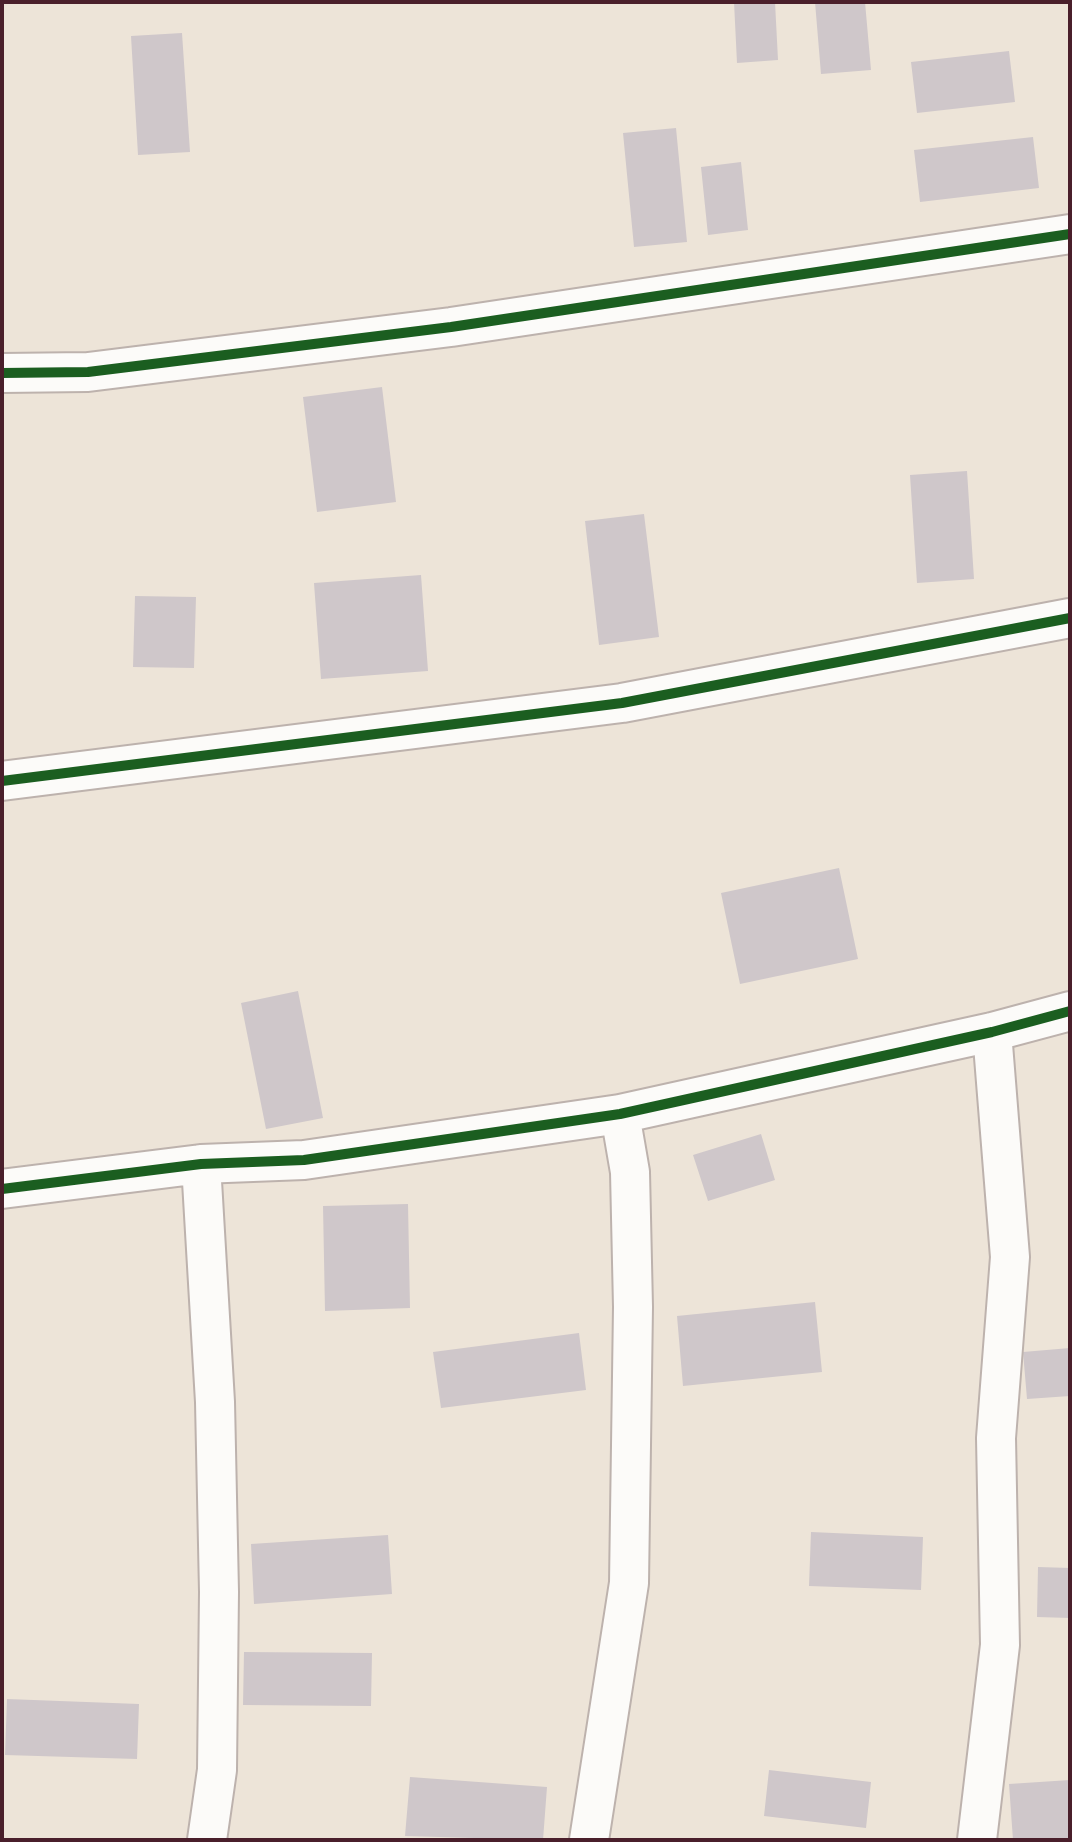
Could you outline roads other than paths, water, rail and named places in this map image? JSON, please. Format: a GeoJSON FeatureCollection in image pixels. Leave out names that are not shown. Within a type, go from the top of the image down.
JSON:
{"type":"FeatureCollection","features":[{"type":"Feature","properties":{"kind":"street"},"geometry":{"type":"LineString","coordinates":[[2,373],[88,372],[451,327],[1070,234]]}},
{"type":"Feature","properties":{"kind":"street"},"geometry":{"type":"LineString","coordinates":[[2,781],[622,703],[1070,618]]}},
{"type":"Feature","properties":{"kind":"street"},"geometry":{"type":"LineString","coordinates":[[2,1189],[201,1164],[304,1160],[620,1114],[992,1032],[1070,1011]]}},
{"type":"Feature","properties":{"kind":"street"},"geometry":{"type":"LineString","coordinates":[[977,1840],[1000,1645],[996,1438],[1010,1257],[992,1032]]}},
{"type":"Feature","properties":{"kind":"street"},"geometry":{"type":"LineString","coordinates":[[589,1840],[629,1583],[633,1307],[630,1172],[620,1114]]}},
{"type":"Feature","properties":{"kind":"street"},"geometry":{"type":"LineString","coordinates":[[201,1164],[215,1402],[219,1592],[217,1770],[207,1840]]}}]}
